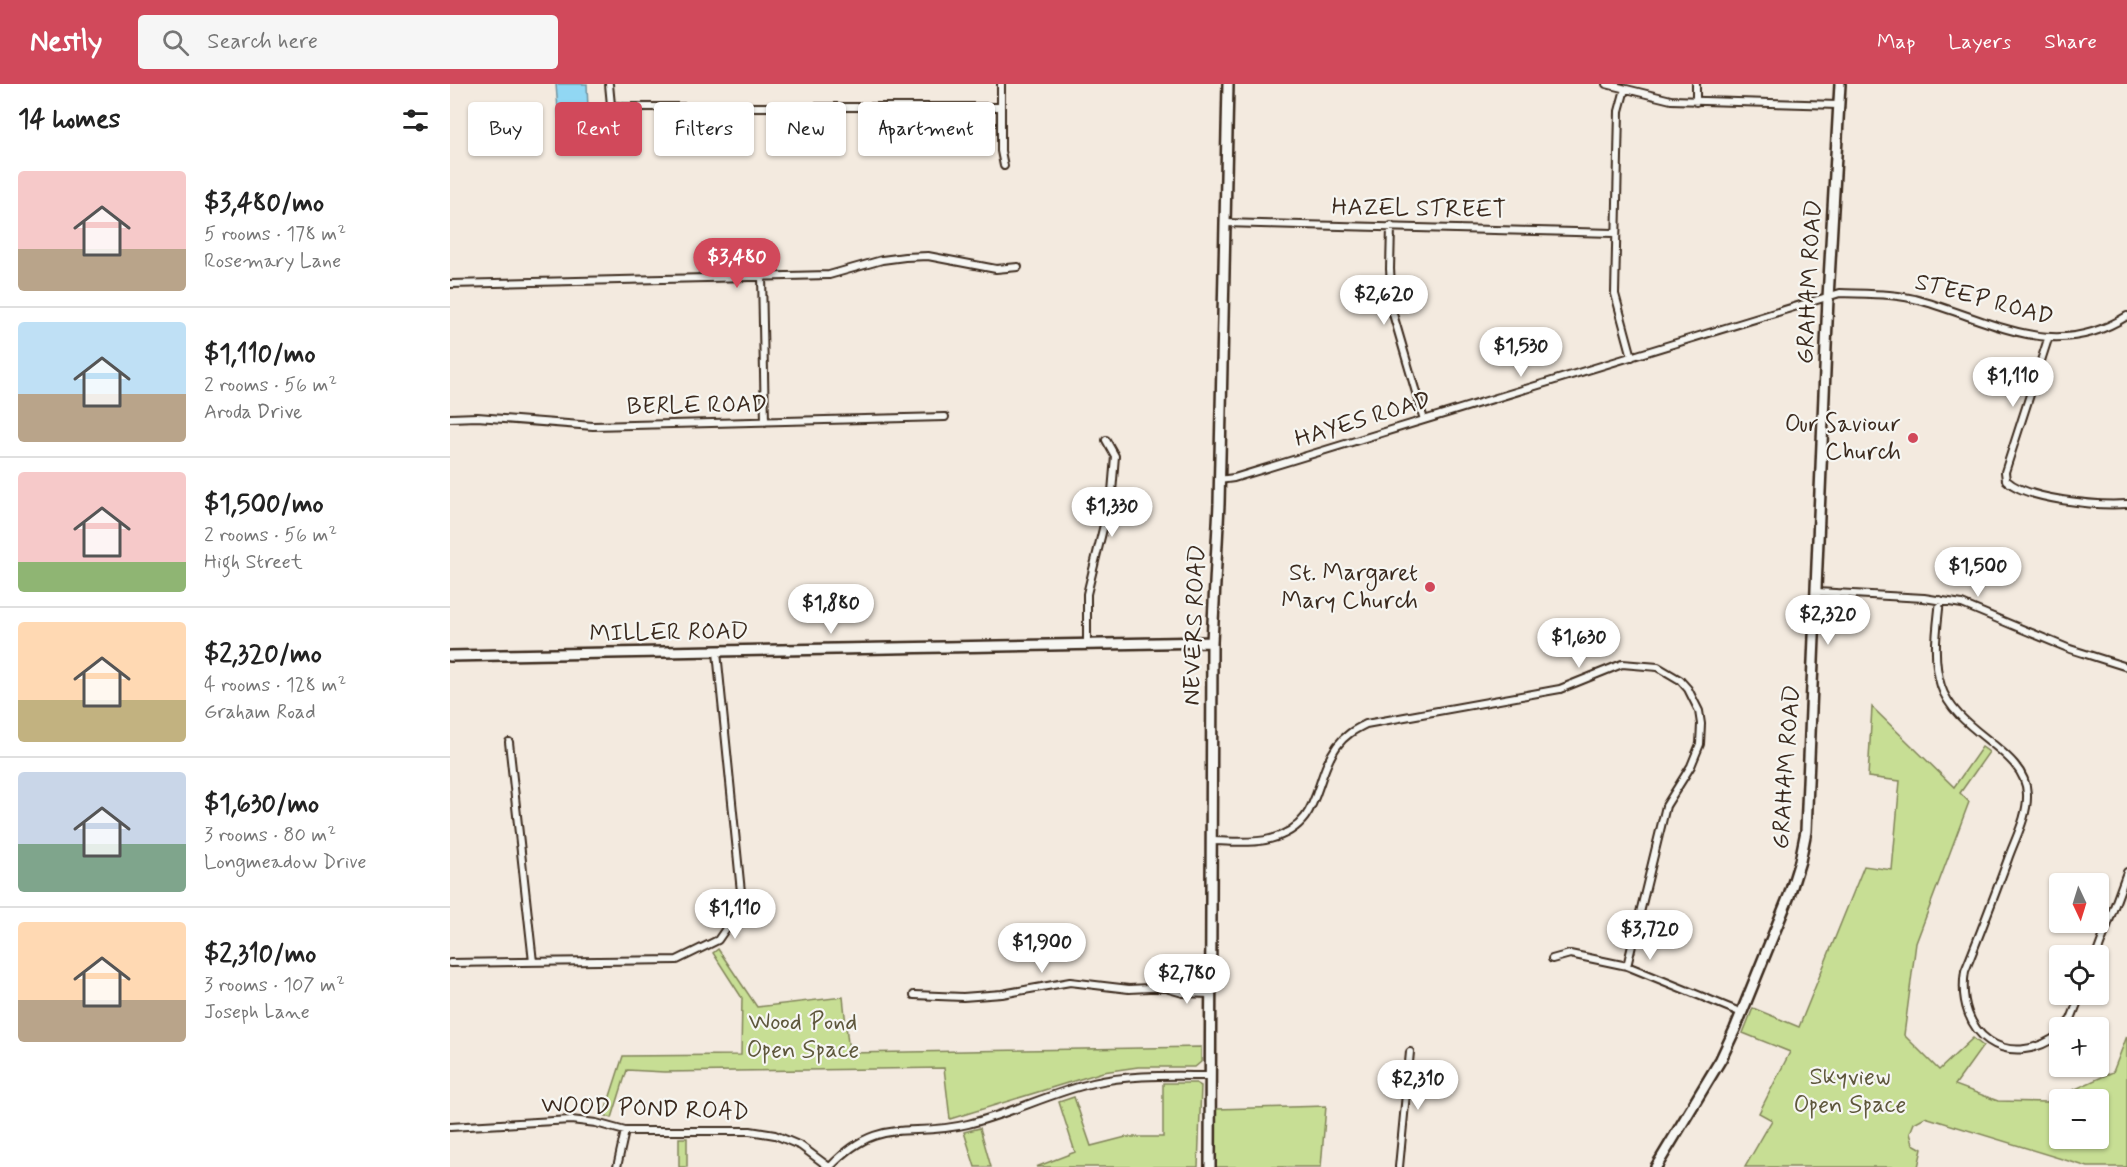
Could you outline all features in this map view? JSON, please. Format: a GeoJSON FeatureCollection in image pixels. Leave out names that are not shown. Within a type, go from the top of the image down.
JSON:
{"type":"FeatureCollection","features":[{"type":"Feature","properties":{"kind":"street"},"geometry":{"type":"LineString","coordinates":[[609,84],[611,105],[1001,107]]}},
{"type":"Feature","properties":{"kind":"street"},"geometry":{"type":"LineString","coordinates":[[1001,84],[1001,151],[1005,166]]}},
{"type":"Feature","properties":{"kind":"street","name":"NEVERS ROAD"},"geometry":{"type":"LineString","coordinates":[[1210,1167],[1212,642],[1219,480],[1228,84]]}},
{"type":"Feature","properties":{"kind":"street"},"geometry":{"type":"LineString","coordinates":[[1606,84],[1645,96],[1696,102],[1838,105]]}},
{"type":"Feature","properties":{"kind":"street"},"geometry":{"type":"LineString","coordinates":[[1696,84],[1696,102]]}},
{"type":"Feature","properties":{"kind":"street","name":"GRAHAM ROAD"},"geometry":{"type":"LineString","coordinates":[[1656,1167],[1721,1059],[1742,1013],[1789,896],[1806,831],[1828,298],[1840,84]]}},
{"type":"Feature","properties":{"kind":"street"},"geometry":{"type":"LineString","coordinates":[[1624,89],[1619,111],[1614,294],[1632,357]]}},
{"type":"Feature","properties":{"kind":"street","name":"HAZEL STREET"},"geometry":{"type":"LineString","coordinates":[[1224,223],[1614,233]]}},
{"type":"Feature","properties":{"kind":"street"},"geometry":{"type":"LineString","coordinates":[[1391,226],[1393,314],[1424,420]]}},
{"type":"Feature","properties":{"kind":"street"},"geometry":{"type":"LineString","coordinates":[[450,284],[829,275],[882,260],[928,256],[978,267],[1018,267]]}},
{"type":"Feature","properties":{"kind":"street"},"geometry":{"type":"LineString","coordinates":[[762,276],[765,422]]}},
{"type":"Feature","properties":{"kind":"street","name":"STEEP ROAD"},"geometry":{"type":"LineString","coordinates":[[1828,298],[1840,293],[1891,295],[1920,300],[2048,339],[2098,332],[2127,315]]}},
{"type":"Feature","properties":{"kind":"street","name":"HAYES ROAD"},"geometry":{"type":"LineString","coordinates":[[1219,480],[1234,478],[1828,298]]}},
{"type":"Feature","properties":{"kind":"street"},"geometry":{"type":"LineString","coordinates":[[2048,339],[2005,472],[2006,480],[2013,487],[2049,497],[2081,503],[2127,504]]}},
{"type":"Feature","properties":{"kind":"street","name":"BERLE ROAD"},"geometry":{"type":"LineString","coordinates":[[450,418],[477,417],[593,426],[945,417]]}},
{"type":"Feature","properties":{"kind":"street"},"geometry":{"type":"LineString","coordinates":[[1087,644],[1087,594],[1112,492],[1115,456],[1106,440]]}},
{"type":"Feature","properties":{"kind":"street"},"geometry":{"type":"LineString","coordinates":[[1817,592],[1940,600],[1962,604],[2061,646],[2127,667]]}},
{"type":"Feature","properties":{"kind":"street"},"geometry":{"type":"LineString","coordinates":[[1940,600],[1936,664],[1942,688],[1953,709],[1969,728],[2018,766],[2025,781],[2027,794],[2021,825],[1965,971],[1962,989],[1965,1010],[1975,1030],[1992,1042],[2017,1049],[2039,1046],[2049,1040]]}},
{"type":"Feature","properties":{"kind":"street","name":"MILLER ROAD"},"geometry":{"type":"LineString","coordinates":[[450,656],[1212,642]]}},
{"type":"Feature","properties":{"kind":"street"},"geometry":{"type":"LineString","coordinates":[[450,963],[677,960],[707,948],[729,928],[741,892],[717,652]]}},
{"type":"Feature","properties":{"kind":"street"},"geometry":{"type":"LineString","coordinates":[[1210,841],[1270,840],[1293,829],[1311,810],[1336,747],[1344,737],[1366,723],[1560,689],[1622,664],[1658,667],[1670,672],[1688,689],[1699,711],[1702,734],[1696,756],[1666,806],[1627,966]]}},
{"type":"Feature","properties":{"kind":"street"},"geometry":{"type":"LineString","coordinates":[[509,742],[533,963]]}},
{"type":"Feature","properties":{"kind":"street"},"geometry":{"type":"LineString","coordinates":[[2100,945],[2127,872]]}},
{"type":"Feature","properties":{"kind":"street"},"geometry":{"type":"LineString","coordinates":[[1552,959],[1570,954],[1627,966],[1742,1013]]}},
{"type":"Feature","properties":{"kind":"street"},"geometry":{"type":"LineString","coordinates":[[914,995],[936,997],[1002,994],[1070,982],[1129,988],[1168,989],[1183,985],[1210,989]]}},
{"type":"Feature","properties":{"kind":"street"},"geometry":{"type":"LineString","coordinates":[[1399,1167],[1410,1052]]}},
{"type":"Feature","properties":{"kind":"street","name":"WOOD POND ROAD"},"geometry":{"type":"LineString","coordinates":[[450,1127],[570,1120],[596,1123],[625,1131],[719,1130],[775,1135],[801,1146],[829,1167],[853,1145],[879,1133],[965,1125],[1064,1091],[1118,1078],[1211,1076]]}},
{"type":"Feature","properties":{"kind":"street"},"geometry":{"type":"LineString","coordinates":[[617,1167],[625,1131]]}},
{"type":"Feature","properties":{"kind":"green space","name":"Skyview Open Space"},"geometry":{"type":"Polygon","coordinates":[[[1872,707],[1954,787],[1982,747],[1989,752],[1960,793],[1969,802],[1916,943],[1904,1035],[1939,1070],[1973,1038],[1983,1046],[1955,1085],[1998,1101],[2049,1101],[2049,1149],[2109,1149],[2109,1089],[2076,1089],[2102,1077],[2109,1077],[2127,1036],[2127,1167],[2088,1167],[1925,1117],[1914,1123],[1910,1133],[1913,1144],[1922,1149],[1918,1167],[1745,1167],[1772,1120],[1759,1113],[1790,1052],[1743,1033],[1753,1008],[1799,1027],[1864,866],[1892,870],[1900,781],[1868,777],[1872,707]]]}},
{"type":"Feature","properties":{"kind":"green space","name":"Wood Pond Open Space"},"geometry":{"type":"Polygon","coordinates":[[[718,949],[757,1007],[843,997],[849,1053],[1201,1047],[1201,1062],[1195,1067],[1138,1067],[1103,1072],[950,1119],[944,1068],[664,1072],[627,1070],[612,1118],[604,1115],[623,1056],[741,1055],[742,998],[713,953],[718,949]]]}},
{"type":"Feature","properties":{"kind":"green space"},"geometry":{"type":"Polygon","coordinates":[[[1163,1083],[1196,1083],[1201,1086],[1198,1167],[1036,1167],[1075,1152],[1059,1102],[1074,1097],[1091,1146],[1126,1137],[1163,1137],[1163,1083]]]}},
{"type":"Feature","properties":{"kind":"green space"},"geometry":{"type":"Polygon","coordinates":[[[1326,1106],[1321,1167],[1215,1167],[1216,1109],[1326,1106]]]}},
{"type":"Feature","properties":{"kind":"green space"},"geometry":{"type":"Polygon","coordinates":[[[980,1128],[991,1167],[975,1167],[964,1132],[980,1128]]]}},
{"type":"Feature","properties":{"kind":"green space"},"geometry":{"type":"Polygon","coordinates":[[[679,1138],[687,1138],[687,1167],[679,1167],[679,1138]]]}},
{"type":"Feature","properties":{"kind":"water"},"geometry":{"type":"Polygon","coordinates":[[[556,84],[587,84],[588,102],[557,102],[556,84]]]}},
{"type":"Feature","properties":{"kind":"place","name":"Our Saviour Church"},"geometry":{"type":"Point","coordinates":[1913,438]}},
{"type":"Feature","properties":{"kind":"place","name":"St. Margaret Mary Church"},"geometry":{"type":"Point","coordinates":[1430,587]}}]}
